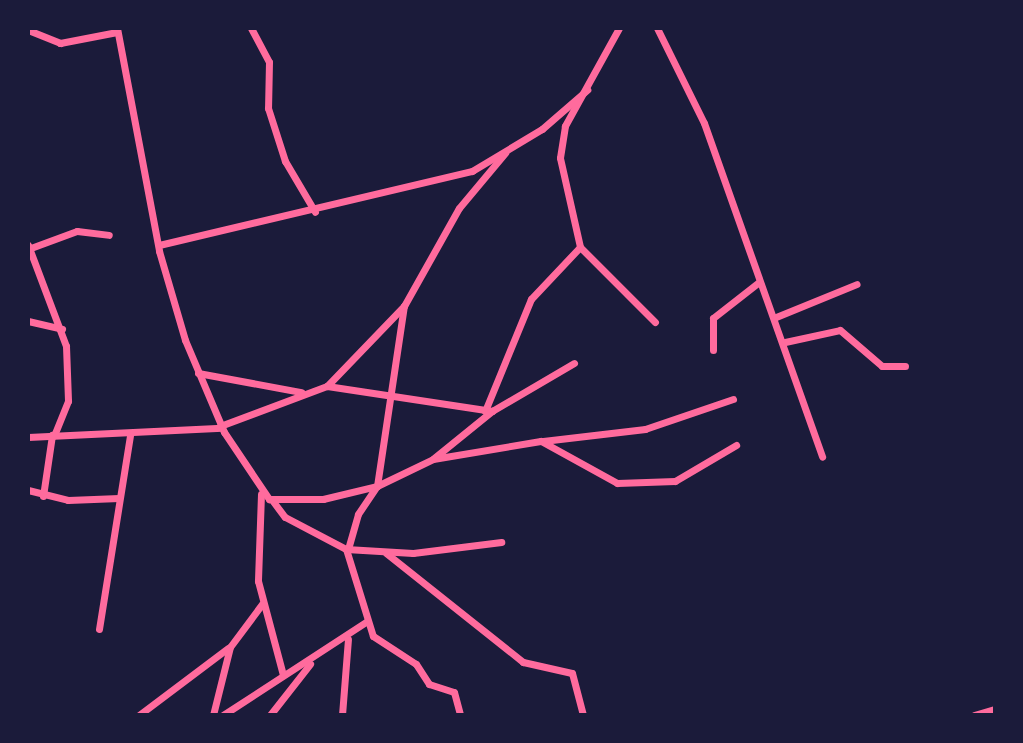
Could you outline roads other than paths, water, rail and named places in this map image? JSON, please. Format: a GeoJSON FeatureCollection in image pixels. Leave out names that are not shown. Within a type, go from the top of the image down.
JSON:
{"type":"FeatureCollection","features":[{"type":"Feature","properties":{"kind":"street"},"geometry":{"type":"LineString","coordinates":[[251,28],[269,62],[268,108],[285,161],[315,212]]}},
{"type":"Feature","properties":{"kind":"street"},"geometry":{"type":"LineString","coordinates":[[619,28],[565,126],[560,158],[580,247],[655,322]]}},
{"type":"Feature","properties":{"kind":"street"},"geometry":{"type":"LineString","coordinates":[[657,28],[704,123],[759,282],[785,342],[822,457]]}},
{"type":"Feature","properties":{"kind":"street"},"geometry":{"type":"LineString","coordinates":[[28,30],[60,43],[117,30],[159,245],[198,373],[221,427],[261,492],[285,517],[347,549],[386,553],[501,542]]}},
{"type":"Feature","properties":{"kind":"street"},"geometry":{"type":"LineString","coordinates":[[159,245],[315,212],[472,171],[506,151],[587,90]]}},
{"type":"Feature","properties":{"kind":"street"},"geometry":{"type":"LineString","coordinates":[[327,386],[404,306],[459,208],[506,151]]}},
{"type":"Feature","properties":{"kind":"street"},"geometry":{"type":"LineString","coordinates":[[43,496],[53,435],[68,401],[62,329],[28,247],[77,231],[109,235]]}},
{"type":"Feature","properties":{"kind":"street"},"geometry":{"type":"LineString","coordinates":[[488,411],[531,299],[580,247]]}},
{"type":"Feature","properties":{"kind":"street"},"geometry":{"type":"LineString","coordinates":[[713,350],[713,318],[759,282]]}},
{"type":"Feature","properties":{"kind":"street"},"geometry":{"type":"LineString","coordinates":[[776,317],[857,284]]}},
{"type":"Feature","properties":{"kind":"street"},"geometry":{"type":"LineString","coordinates":[[404,306],[394,395],[377,486],[358,514],[347,549],[367,621],[380,645],[416,664],[429,684],[459,697],[460,715]]}},
{"type":"Feature","properties":{"kind":"street"},"geometry":{"type":"LineString","coordinates":[[28,321],[62,329]]}},
{"type":"Feature","properties":{"kind":"street"},"geometry":{"type":"LineString","coordinates":[[785,342],[840,330],[882,366],[905,366]]}},
{"type":"Feature","properties":{"kind":"street"},"geometry":{"type":"LineString","coordinates":[[272,500],[300,503],[377,486],[433,459],[488,411],[574,363]]}},
{"type":"Feature","properties":{"kind":"street"},"geometry":{"type":"LineString","coordinates":[[198,373],[304,392]]}},
{"type":"Feature","properties":{"kind":"street"},"geometry":{"type":"LineString","coordinates":[[28,437],[130,435],[221,427],[304,392],[327,386],[488,411]]}},
{"type":"Feature","properties":{"kind":"street"},"geometry":{"type":"LineString","coordinates":[[433,459],[541,441],[645,429],[733,399]]}},
{"type":"Feature","properties":{"kind":"street"},"geometry":{"type":"LineString","coordinates":[[99,629],[130,435]]}},
{"type":"Feature","properties":{"kind":"street"},"geometry":{"type":"LineString","coordinates":[[541,441],[630,485],[686,478],[736,445]]}},
{"type":"Feature","properties":{"kind":"street"},"geometry":{"type":"LineString","coordinates":[[28,490],[43,496],[119,498]]}},
{"type":"Feature","properties":{"kind":"street"},"geometry":{"type":"LineString","coordinates":[[261,492],[262,604],[283,675]]}},
{"type":"Feature","properties":{"kind":"street"},"geometry":{"type":"LineString","coordinates":[[386,553],[523,662],[572,673],[583,715]]}},
{"type":"Feature","properties":{"kind":"street"},"geometry":{"type":"LineString","coordinates":[[139,715],[230,647],[262,604]]}},
{"type":"Feature","properties":{"kind":"street"},"geometry":{"type":"LineString","coordinates":[[223,715],[283,675],[310,664],[348,639],[367,621]]}},
{"type":"Feature","properties":{"kind":"street"},"geometry":{"type":"LineString","coordinates":[[342,715],[348,639]]}},
{"type":"Feature","properties":{"kind":"street"},"geometry":{"type":"LineString","coordinates":[[213,715],[230,647]]}},
{"type":"Feature","properties":{"kind":"street"},"geometry":{"type":"LineString","coordinates":[[270,715],[310,664]]}},
{"type":"Feature","properties":{"kind":"street"},"geometry":{"type":"LineString","coordinates":[[974,715],[995,709]]}}]}
